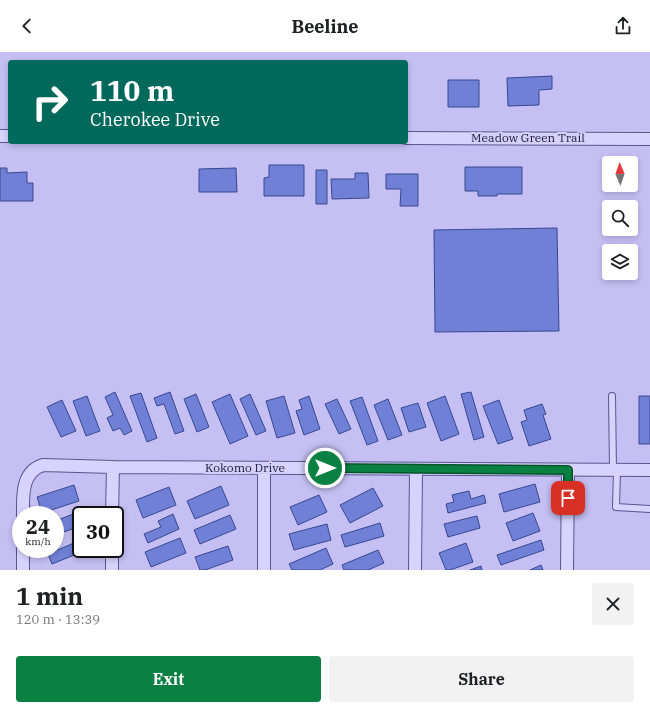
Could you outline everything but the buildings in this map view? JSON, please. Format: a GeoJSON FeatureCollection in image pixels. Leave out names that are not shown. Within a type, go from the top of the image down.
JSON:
{"type":"FeatureCollection","features":[{"type":"Feature","properties":{"kind":"street","name":"Meadow Green Trail"},"geometry":{"type":"LineString","coordinates":[[408,138],[650,139]]}},
{"type":"Feature","properties":{"kind":"street","name":"Kokomo Drive"},"geometry":{"type":"LineString","coordinates":[[24,506],[24,489],[30,474],[37,467],[43,465],[113,467],[650,470]]}},
{"type":"Feature","properties":{"kind":"street"},"geometry":{"type":"LineString","coordinates":[[112,506],[113,467]]}},
{"type":"Feature","properties":{"kind":"street"},"geometry":{"type":"LineString","coordinates":[[264,468],[264,570]]}},
{"type":"Feature","properties":{"kind":"street"},"geometry":{"type":"LineString","coordinates":[[415,570],[416,469]]}},
{"type":"Feature","properties":{"kind":"street"},"geometry":{"type":"LineString","coordinates":[[567,570],[568,470]]}},
{"type":"Feature","properties":{"kind":"street"},"geometry":{"type":"LineString","coordinates":[[24,558],[24,570]]}},
{"type":"Feature","properties":{"kind":"street"},"geometry":{"type":"LineString","coordinates":[[112,558],[112,570]]}},
{"type":"Feature","properties":{"kind":"lane"},"geometry":{"type":"LineString","coordinates":[[612,396],[616,507],[650,509]]}},
{"type":"Feature","properties":{"kind":"route"},"geometry":{"type":"LineString","coordinates":[[325,468],[568,470],[568,498]]}}]}
